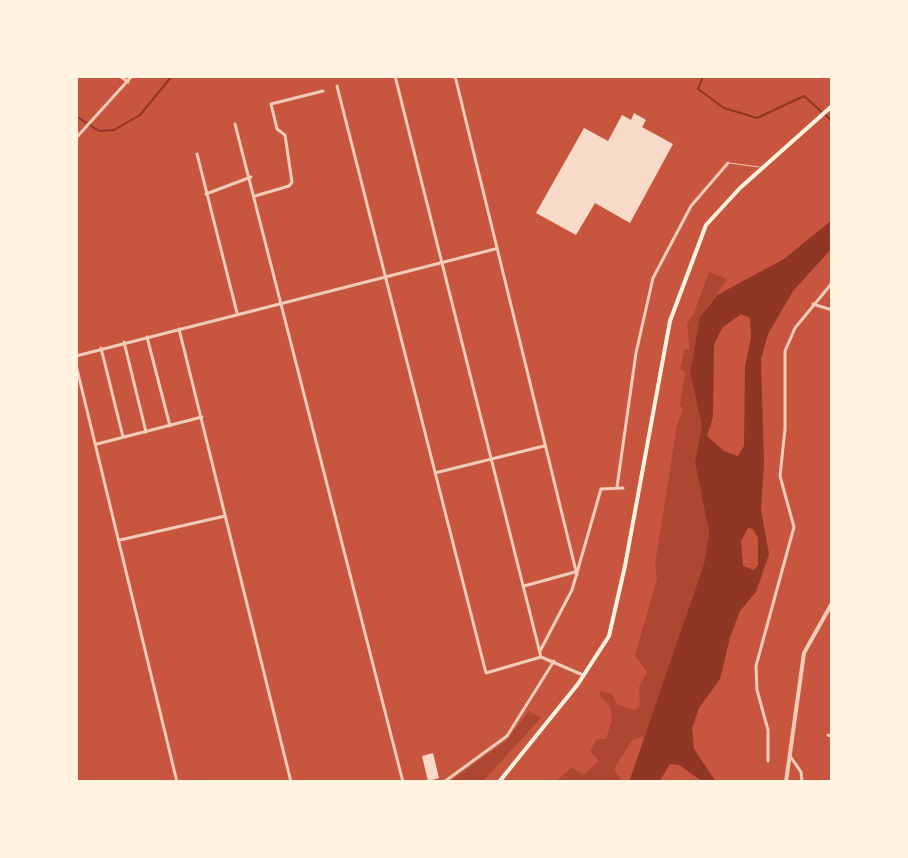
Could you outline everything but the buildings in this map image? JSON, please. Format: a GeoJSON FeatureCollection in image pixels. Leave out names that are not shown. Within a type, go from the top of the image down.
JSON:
{"type":"FeatureCollection","features":[{"type":"Feature","properties":{"kind":"main road"},"geometry":{"type":"LineString","coordinates":[[499,782],[584,676],[602,650],[612,624],[677,295],[711,217],[832,106]]}},
{"type":"Feature","properties":{"kind":"street"},"geometry":{"type":"LineString","coordinates":[[120,76],[128,82]]}},
{"type":"Feature","properties":{"kind":"street"},"geometry":{"type":"LineString","coordinates":[[76,138],[132,76]]}},
{"type":"Feature","properties":{"kind":"street"},"geometry":{"type":"LineString","coordinates":[[395,76],[541,657]]}},
{"type":"Feature","properties":{"kind":"street"},"geometry":{"type":"LineString","coordinates":[[455,76],[576,574]]}},
{"type":"Feature","properties":{"kind":"street"},"geometry":{"type":"LineString","coordinates":[[337,86],[486,673],[541,657],[584,676]]}},
{"type":"Feature","properties":{"kind":"street"},"geometry":{"type":"LineString","coordinates":[[255,196],[289,186],[292,182],[285,135],[277,129],[270,104],[323,91]]}},
{"type":"Feature","properties":{"kind":"street"},"geometry":{"type":"LineString","coordinates":[[235,124],[283,301],[403,782]]}},
{"type":"Feature","properties":{"kind":"street"},"geometry":{"type":"LineString","coordinates":[[197,154],[237,313]]}},
{"type":"Feature","properties":{"kind":"street"},"geometry":{"type":"LineString","coordinates":[[617,487],[636,353],[653,278],[691,206],[728,163]]}},
{"type":"Feature","properties":{"kind":"street"},"geometry":{"type":"LineString","coordinates":[[206,194],[251,177]]}},
{"type":"Feature","properties":{"kind":"street"},"geometry":{"type":"LineString","coordinates":[[76,356],[497,249]]}},
{"type":"Feature","properties":{"kind":"street"},"geometry":{"type":"LineString","coordinates":[[768,761],[768,730],[757,690],[756,666],[794,527],[780,476],[785,351],[792,333],[832,283]]}},
{"type":"Feature","properties":{"kind":"street"},"geometry":{"type":"LineString","coordinates":[[813,304],[832,311],[832,339]]}},
{"type":"Feature","properties":{"kind":"street"},"geometry":{"type":"LineString","coordinates":[[179,329],[291,782]]}},
{"type":"Feature","properties":{"kind":"street"},"geometry":{"type":"LineString","coordinates":[[147,337],[170,426]]}},
{"type":"Feature","properties":{"kind":"street"},"geometry":{"type":"LineString","coordinates":[[124,342],[146,432]]}},
{"type":"Feature","properties":{"kind":"street"},"geometry":{"type":"LineString","coordinates":[[101,348],[123,437]]}},
{"type":"Feature","properties":{"kind":"street"},"geometry":{"type":"LineString","coordinates":[[76,365],[177,782]]}},
{"type":"Feature","properties":{"kind":"street"},"geometry":{"type":"LineString","coordinates":[[97,444],[202,417]]}},
{"type":"Feature","properties":{"kind":"street"},"geometry":{"type":"LineString","coordinates":[[435,473],[545,446]]}},
{"type":"Feature","properties":{"kind":"street"},"geometry":{"type":"LineString","coordinates":[[540,651],[576,574],[601,489],[623,488]]}},
{"type":"Feature","properties":{"kind":"street"},"geometry":{"type":"LineString","coordinates":[[120,540],[225,516]]}},
{"type":"Feature","properties":{"kind":"street"},"geometry":{"type":"LineString","coordinates":[[524,586],[576,574]]}},
{"type":"Feature","properties":{"kind":"street"},"geometry":{"type":"LineString","coordinates":[[786,782],[804,653],[832,603]]}},
{"type":"Feature","properties":{"kind":"street"},"geometry":{"type":"LineString","coordinates":[[444,782],[507,736],[554,661]]}},
{"type":"Feature","properties":{"kind":"street"},"geometry":{"type":"LineString","coordinates":[[790,756],[801,772],[802,782]]}},
{"type":"Feature","properties":{"kind":"lane"},"geometry":{"type":"LineString","coordinates":[[728,163],[741,167],[765,166]]}},
{"type":"Feature","properties":{"kind":"shaded area"},"geometry":{"type":"Polygon","coordinates":[[[832,220],[832,248],[793,291],[768,334],[761,359],[764,464],[761,510],[769,554],[756,592],[740,611],[720,679],[699,708],[692,728],[694,749],[716,782],[703,782],[679,765],[670,764],[659,782],[629,782],[704,564],[709,533],[695,462],[702,426],[690,372],[700,317],[717,295],[784,259],[832,220]],[[741,314],[722,328],[714,345],[713,417],[707,436],[724,451],[738,456],[744,446],[745,366],[751,338],[750,318],[741,314]],[[748,528],[741,541],[743,566],[754,570],[758,565],[758,538],[753,529],[748,528]]]}},
{"type":"Feature","properties":{"kind":"shaded area"},"geometry":{"type":"Polygon","coordinates":[[[709,272],[727,279],[700,317],[690,372],[702,426],[695,462],[709,533],[704,564],[646,736],[632,740],[614,769],[622,782],[555,782],[572,767],[583,775],[599,761],[590,751],[597,739],[606,739],[612,720],[610,706],[599,695],[601,691],[612,694],[616,703],[626,708],[635,710],[640,706],[639,687],[647,672],[635,655],[657,579],[655,565],[677,425],[683,410],[680,405],[685,372],[680,368],[685,349],[690,349],[687,324],[709,272]]]}},
{"type":"Feature","properties":{"kind":"shaded area"},"geometry":{"type":"Polygon","coordinates":[[[529,711],[541,718],[484,780],[449,782],[506,741],[529,711]]]}},
{"type":"Feature","properties":{"kind":"waterway"},"geometry":{"type":"LineString","coordinates":[[76,116],[99,131],[114,130],[140,115],[172,76]]}},
{"type":"Feature","properties":{"kind":"waterway"},"geometry":{"type":"LineString","coordinates":[[703,76],[698,89],[724,108],[757,118],[804,96],[832,121]]}}]}
